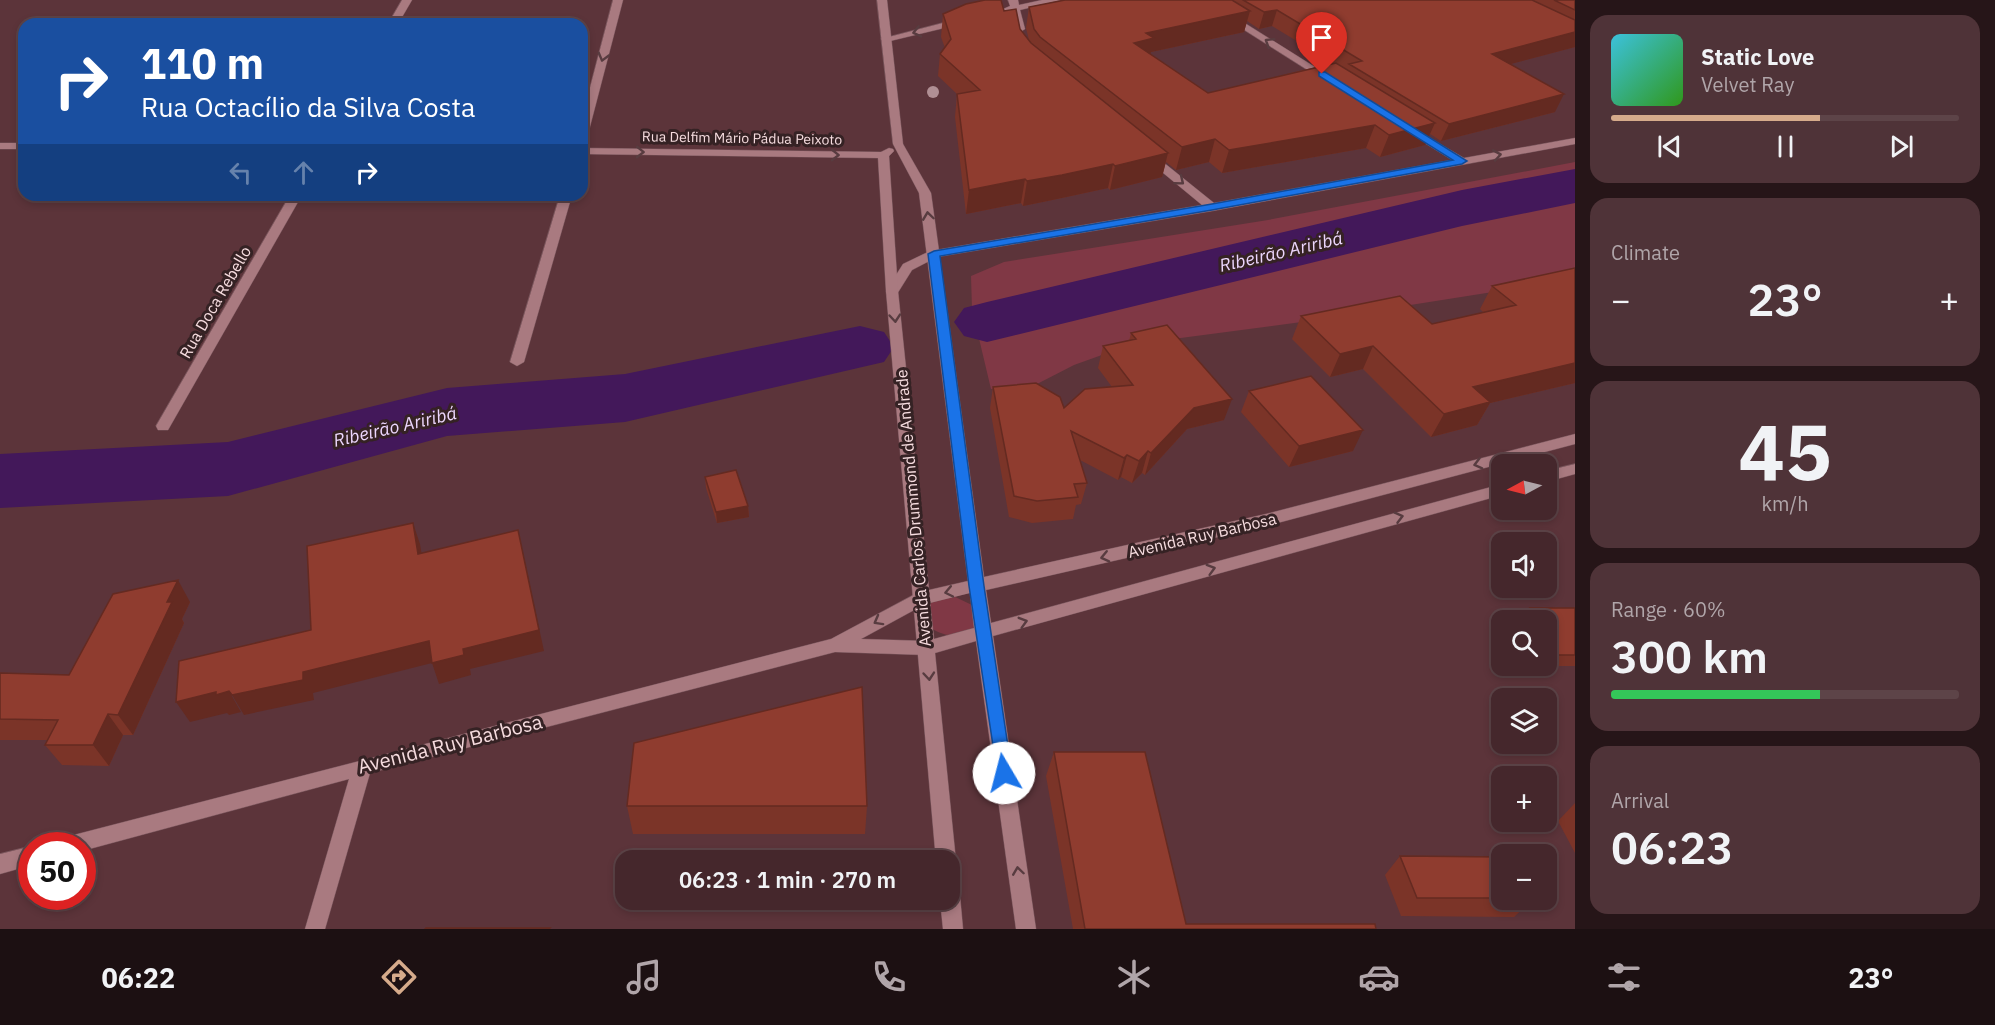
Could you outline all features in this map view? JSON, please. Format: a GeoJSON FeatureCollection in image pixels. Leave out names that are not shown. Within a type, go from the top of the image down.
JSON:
{"type":"FeatureCollection","features":[{"type":"Feature","properties":{"kind":"main road"},"geometry":{"type":"LineString","coordinates":[[396,18],[407,0]]}},
{"type":"Feature","properties":{"kind":"main road"},"geometry":{"type":"LineString","coordinates":[[588,115],[618,0]]}},
{"type":"Feature","properties":{"kind":"main road"},"geometry":{"type":"LineString","coordinates":[[882,0],[898,144],[925,193],[983,633],[1026,929]]}},
{"type":"Feature","properties":{"kind":"main road"},"geometry":{"type":"LineString","coordinates":[[994,13],[1014,4],[1056,0]]}},
{"type":"Feature","properties":{"kind":"main road"},"geometry":{"type":"LineString","coordinates":[[1202,0],[1342,87]]}},
{"type":"Feature","properties":{"kind":"main road"},"geometry":{"type":"LineString","coordinates":[[1014,4],[1022,40]]}},
{"type":"Feature","properties":{"kind":"main road"},"geometry":{"type":"LineString","coordinates":[[886,39],[972,18]]}},
{"type":"Feature","properties":{"kind":"main road"},"geometry":{"type":"LineString","coordinates":[[1402,124],[1462,161]]}},
{"type":"Feature","properties":{"kind":"main road"},"geometry":{"type":"LineString","coordinates":[[892,291],[900,274],[908,265],[934,254],[1212,207],[1575,141]]}},
{"type":"Feature","properties":{"kind":"main road"},"geometry":{"type":"LineString","coordinates":[[883,155],[898,144]]}},
{"type":"Feature","properties":{"kind":"main road"},"geometry":{"type":"LineString","coordinates":[[0,146],[18,146]]}},
{"type":"Feature","properties":{"kind":"main road"},"geometry":{"type":"LineString","coordinates":[[1140,149],[1212,207]]}},
{"type":"Feature","properties":{"kind":"main road","name":"Rua Delfim Mário Pádua Peixoto"},"geometry":{"type":"LineString","coordinates":[[588,151],[883,155]]}},
{"type":"Feature","properties":{"kind":"main road","name":"Avenida Carlos Drummond de Andrade"},"geometry":{"type":"LineString","coordinates":[[883,155],[892,291],[945,850]]}},
{"type":"Feature","properties":{"kind":"main road","name":"Rua Doca Rebello"},"geometry":{"type":"LineString","coordinates":[[163,426],[293,201]]}},
{"type":"Feature","properties":{"kind":"main road"},"geometry":{"type":"LineString","coordinates":[[517,362],[564,201]]}},
{"type":"Feature","properties":{"kind":"main road","name":"Avenida Ruy Barbosa"},"geometry":{"type":"LineString","coordinates":[[96,838],[835,645],[921,598],[1266,520],[1575,439]]}},
{"type":"Feature","properties":{"kind":"main road"},"geometry":{"type":"LineString","coordinates":[[1557,474],[1575,469]]}},
{"type":"Feature","properties":{"kind":"main road","name":"Avenida Ruy Barbosa"},"geometry":{"type":"LineString","coordinates":[[835,645],[926,648],[1491,492]]}},
{"type":"Feature","properties":{"kind":"main road"},"geometry":{"type":"LineString","coordinates":[[315,929],[362,767]]}},
{"type":"Feature","properties":{"kind":"main road"},"geometry":{"type":"LineString","coordinates":[[0,864],[18,859]]}},
{"type":"Feature","properties":{"kind":"main road"},"geometry":{"type":"LineString","coordinates":[[951,910],[953,929]]}},
{"type":"Feature","properties":{"kind":"shaded area"},"geometry":{"type":"Polygon","coordinates":[[[1575,162],[1575,279],[1309,321],[1173,339],[1113,351],[1074,365],[1037,384],[991,389],[972,309],[971,276],[1004,262],[1268,220],[1575,162]]]}},
{"type":"Feature","properties":{"kind":"shaded area"},"geometry":{"type":"Polygon","coordinates":[[[951,595],[972,605],[975,626],[965,633],[954,636],[931,628],[929,604],[934,598],[951,595]]]}},
{"type":"Feature","properties":{"kind":"building"},"geometry":{"type":"Polygon","coordinates":[[[985,0],[1001,0],[1004,11],[1016,9],[1020,29],[1031,43],[1168,153],[1115,166],[1113,164],[969,190],[957,94],[980,90],[940,54],[951,39],[943,14],[966,4],[985,0]]]}},
{"type":"Feature","properties":{"kind":"building"},"geometry":{"type":"Polygon","coordinates":[[[1065,0],[1232,0],[1250,11],[1146,33],[1154,38],[1134,43],[1208,93],[1336,63],[1435,123],[1389,135],[1375,125],[1229,150],[1215,139],[1182,147],[1040,37],[1034,29],[1029,7],[1065,0]]]}},
{"type":"Feature","properties":{"kind":"building"},"geometry":{"type":"Polygon","coordinates":[[[1243,0],[1532,0],[1575,20],[1575,32],[1492,54],[1564,94],[1449,124],[1349,64],[1362,61],[1277,10],[1264,12],[1243,0]]]}},
{"type":"Feature","properties":{"kind":"building"},"geometry":{"type":"Polygon","coordinates":[[[1554,0],[1575,0],[1575,10],[1554,0]]]}},
{"type":"Feature","properties":{"kind":"building"},"geometry":{"type":"Polygon","coordinates":[[[1575,268],[1575,363],[1473,387],[1490,402],[1444,414],[1373,346],[1340,354],[1301,316],[1400,296],[1432,324],[1516,305],[1492,286],[1575,268]]]}},
{"type":"Feature","properties":{"kind":"building"},"geometry":{"type":"Polygon","coordinates":[[[1167,325],[1232,399],[1194,408],[1151,453],[1148,451],[1139,461],[1127,455],[1124,458],[1071,431],[1087,483],[1074,484],[1078,497],[1037,501],[1014,496],[993,387],[1036,383],[1060,397],[1064,408],[1085,389],[1133,385],[1103,346],[1136,339],[1131,333],[1167,325]]]}},
{"type":"Feature","properties":{"kind":"building"},"geometry":{"type":"Polygon","coordinates":[[[1311,376],[1363,430],[1299,446],[1249,391],[1311,376]]]}},
{"type":"Feature","properties":{"kind":"building"},"geometry":{"type":"Polygon","coordinates":[[[736,470],[748,506],[716,512],[705,477],[736,470]]]}},
{"type":"Feature","properties":{"kind":"building"},"geometry":{"type":"Polygon","coordinates":[[[413,523],[418,554],[518,530],[539,630],[463,649],[464,655],[432,663],[429,641],[303,672],[303,680],[232,695],[229,691],[216,695],[216,692],[176,702],[179,661],[311,630],[307,546],[413,523]]]}},
{"type":"Feature","properties":{"kind":"building"},"geometry":{"type":"Polygon","coordinates":[[[178,580],[167,602],[172,602],[118,715],[108,714],[93,745],[45,745],[58,720],[0,719],[0,673],[69,675],[113,594],[178,580]]]}},
{"type":"Feature","properties":{"kind":"building"},"geometry":{"type":"Polygon","coordinates":[[[1530,608],[1575,608],[1575,655],[1557,655],[1557,610],[1531,610],[1530,608]]]}},
{"type":"Feature","properties":{"kind":"building"},"geometry":{"type":"Polygon","coordinates":[[[862,687],[867,806],[627,806],[634,743],[862,687]]]}},
{"type":"Feature","properties":{"kind":"building"},"geometry":{"type":"Polygon","coordinates":[[[1054,752],[1145,752],[1186,924],[1375,924],[1376,929],[1085,929],[1054,752]]]}},
{"type":"Feature","properties":{"kind":"building"},"geometry":{"type":"Polygon","coordinates":[[[1400,856],[1491,857],[1491,898],[1417,898],[1400,856]]]}},
{"type":"Feature","properties":{"kind":"building"},"geometry":{"type":"Polygon","coordinates":[[[426,928],[550,928],[425,929],[426,928]]]}},
{"type":"Feature","properties":{"kind":"waterway","name":"Ribeirão Ariribá"},"geometry":{"type":"LineString","coordinates":[[987,322],[1462,208],[1575,186]]}},
{"type":"Feature","properties":{"kind":"waterway","name":"Ribeirão Ariribá"},"geometry":{"type":"LineString","coordinates":[[0,481],[228,469],[447,412],[625,398],[860,347]]}},
{"type":"Feature","properties":{"kind":"route"},"geometry":{"type":"LineString","coordinates":[[1004,773],[934,254],[1212,207],[1462,161],[1322,74]]}}]}
